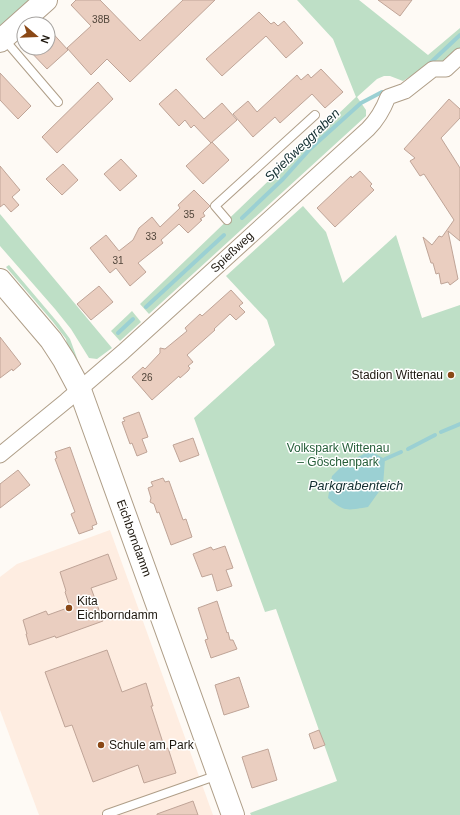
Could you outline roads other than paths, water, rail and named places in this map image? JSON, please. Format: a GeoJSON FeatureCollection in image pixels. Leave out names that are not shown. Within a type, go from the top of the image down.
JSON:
{"type":"FeatureCollection","features":[{"type":"Feature","properties":{"kind":"main road"},"geometry":{"type":"LineString","coordinates":[[2,40],[46,0]]}},
{"type":"Feature","properties":{"kind":"main road","name":"Eichborndamm"},"geometry":{"type":"LineString","coordinates":[[0,280],[51,340],[64,360],[80,390],[233,815]]}},
{"type":"Feature","properties":{"kind":"street","name":"Spießweg"},"geometry":{"type":"LineString","coordinates":[[0,455],[80,390],[148,330],[373,124],[384,107],[388,96],[405,91],[433,69],[446,69],[460,56]]}},
{"type":"Feature","properties":{"kind":"lane"},"geometry":{"type":"LineString","coordinates":[[2,40],[58,102]]}},
{"type":"Feature","properties":{"kind":"lane"},"geometry":{"type":"LineString","coordinates":[[227,220],[215,206],[315,115]]}},
{"type":"Feature","properties":{"kind":"lane"},"geometry":{"type":"LineString","coordinates":[[107,814],[219,774]]}},
{"type":"Feature","properties":{"kind":"water","name":"Parkgrabenteich"},"geometry":{"type":"Polygon","coordinates":[[[370,451],[385,459],[383,486],[368,507],[347,509],[339,506],[328,498],[332,476],[344,464],[370,451]]]}},
{"type":"Feature","properties":{"kind":"waterway","name":"Spießweggraben"},"geometry":{"type":"LineString","coordinates":[[427,66],[460,35]]}},
{"type":"Feature","properties":{"kind":"waterway","name":"Spießweggraben"},"geometry":{"type":"LineString","coordinates":[[242,218],[283,179],[310,149],[361,103],[382,92]]}},
{"type":"Feature","properties":{"kind":"waterway","name":"Spießweggraben"},"geometry":{"type":"LineString","coordinates":[[146,307],[224,235]]}},
{"type":"Feature","properties":{"kind":"waterway","name":"Spießweggraben"},"geometry":{"type":"LineString","coordinates":[[118,333],[133,319]]}},
{"type":"Feature","properties":{"kind":"waterway"},"geometry":{"type":"LineString","coordinates":[[441,432],[460,424]]}},
{"type":"Feature","properties":{"kind":"waterway"},"geometry":{"type":"LineString","coordinates":[[408,449],[435,435]]}},
{"type":"Feature","properties":{"kind":"waterway"},"geometry":{"type":"LineString","coordinates":[[385,459],[401,452]]}},
{"type":"Feature","properties":{"kind":"place","name":"Stadion Wittenau"},"geometry":{"type":"Point","coordinates":[451,375]}},
{"type":"Feature","properties":{"kind":"place","name":"Kita Eichborndamm"},"geometry":{"type":"Point","coordinates":[69,608]}},
{"type":"Feature","properties":{"kind":"place","name":"Schule am Park"},"geometry":{"type":"Point","coordinates":[101,745]}},
{"type":"Feature","properties":{"kind":"park label","name":"Volkspark Wittenau – Göschenpark"},"geometry":{"type":"Point","coordinates":[338,455]}}]}
